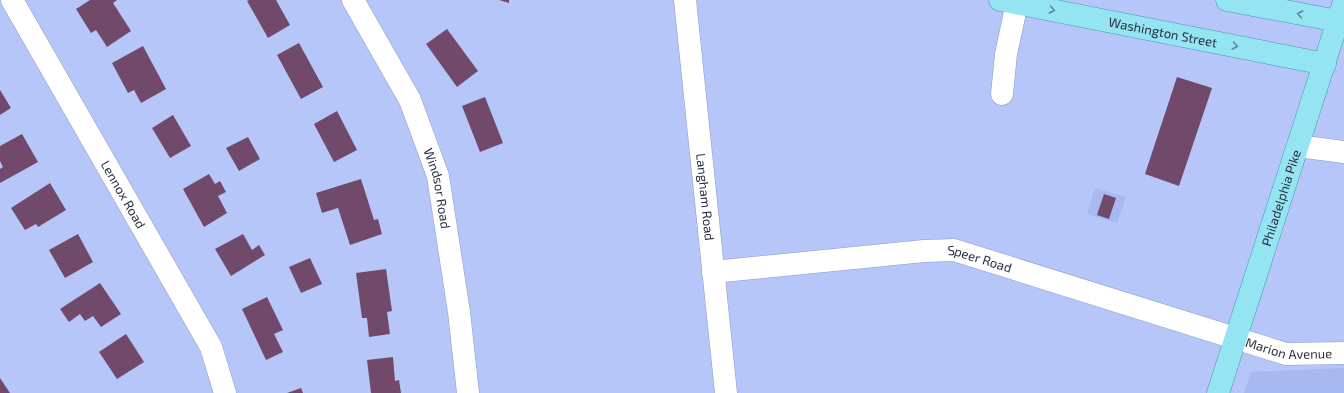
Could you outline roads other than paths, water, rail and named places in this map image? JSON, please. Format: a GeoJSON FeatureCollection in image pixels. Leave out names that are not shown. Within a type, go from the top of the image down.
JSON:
{"type":"FeatureCollection","features":[{"type":"Feature","properties":{"kind":"main road"},"geometry":{"type":"LineString","coordinates":[[1227,0],[1341,12]]}},
{"type":"Feature","properties":{"kind":"main road","name":"Washington Street"},"geometry":{"type":"LineString","coordinates":[[1009,2],[1325,64]]}},
{"type":"Feature","properties":{"kind":"main road","name":"Philadelphia Pike"},"geometry":{"type":"LineString","coordinates":[[1218,393],[1341,12]]}},
{"type":"Feature","properties":{"kind":"street","name":"Lennox Road"},"geometry":{"type":"LineString","coordinates":[[12,0],[211,346],[225,393]]}},
{"type":"Feature","properties":{"kind":"street","name":"Windsor Road"},"geometry":{"type":"LineString","coordinates":[[353,0],[410,100],[438,176],[459,312],[468,393]]}},
{"type":"Feature","properties":{"kind":"street","name":"Langham Road"},"geometry":{"type":"LineString","coordinates":[[685,0],[726,393]]}},
{"type":"Feature","properties":{"kind":"street"},"geometry":{"type":"LineString","coordinates":[[1002,94],[1009,2]]}},
{"type":"Feature","properties":{"kind":"street"},"geometry":{"type":"LineString","coordinates":[[1298,146],[1344,152]]}},
{"type":"Feature","properties":{"kind":"street","name":"Speer Road"},"geometry":{"type":"LineString","coordinates":[[714,272],[924,251],[954,250],[1235,339]]}},
{"type":"Feature","properties":{"kind":"street","name":"Marion Avenue"},"geometry":{"type":"LineString","coordinates":[[1235,339],[1286,354],[1344,353]]}}]}
